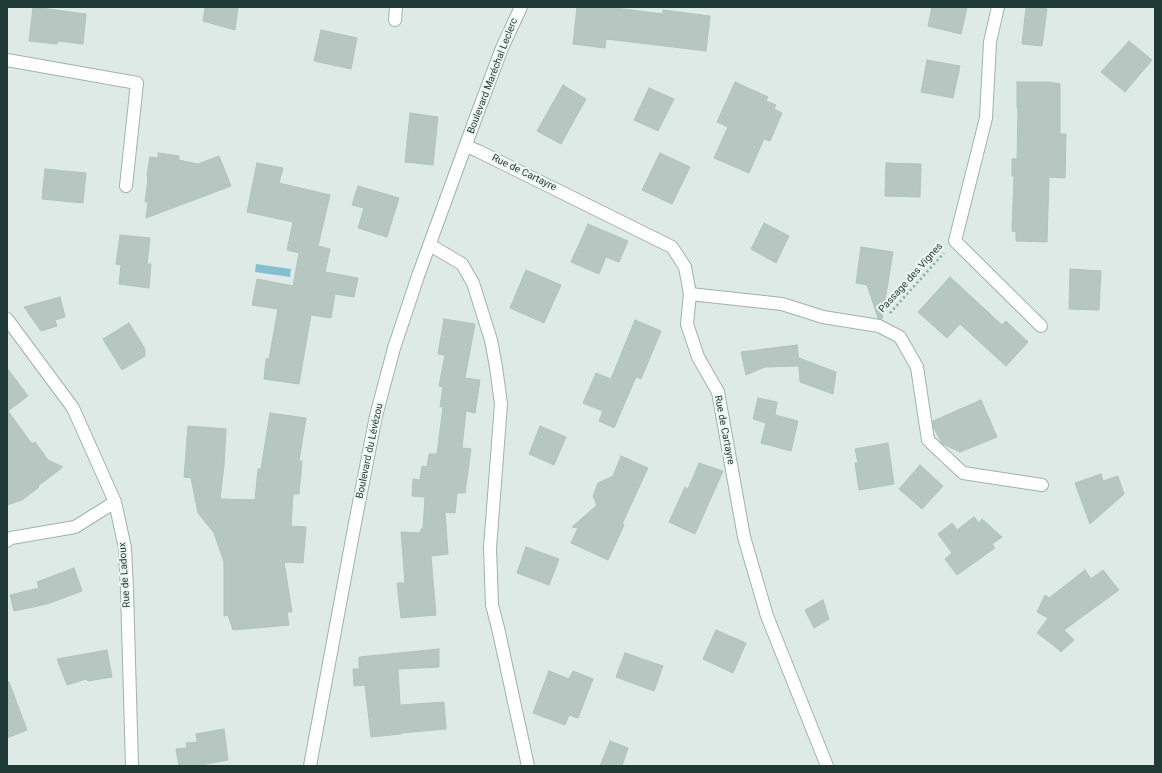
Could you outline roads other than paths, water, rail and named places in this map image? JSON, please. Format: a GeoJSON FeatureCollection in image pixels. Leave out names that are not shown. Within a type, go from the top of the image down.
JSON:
{"type":"FeatureCollection","features":[{"type":"Feature","properties":{"kind":"street"},"geometry":{"type":"LineString","coordinates":[[395,20],[396,7]]}},
{"type":"Feature","properties":{"kind":"street","name":"Boulevard Maréchal Leclerc"},"geometry":{"type":"LineString","coordinates":[[466,146],[502,48],[521,7]]}},
{"type":"Feature","properties":{"kind":"street"},"geometry":{"type":"LineString","coordinates":[[998,7],[990,42],[986,118],[955,240],[1041,326]]}},
{"type":"Feature","properties":{"kind":"street"},"geometry":{"type":"LineString","coordinates":[[7,60],[137,83],[126,186]]}},
{"type":"Feature","properties":{"kind":"street","name":"Boulevard du Lévézou"},"geometry":{"type":"LineString","coordinates":[[310,766],[353,530],[376,416],[394,348],[466,146]]}},
{"type":"Feature","properties":{"kind":"street","name":"Rue de Cartayre"},"geometry":{"type":"LineString","coordinates":[[466,146],[672,247],[685,267],[690,294],[687,324],[698,357],[718,392],[744,537],[767,616],[828,766]]}},
{"type":"Feature","properties":{"kind":"street"},"geometry":{"type":"LineString","coordinates":[[430,245],[462,264],[473,283],[494,354],[501,404],[490,548],[492,605],[528,766]]}},
{"type":"Feature","properties":{"kind":"street"},"geometry":{"type":"LineString","coordinates":[[690,294],[782,304],[823,318],[879,326],[900,337],[917,366],[928,440],[963,473],[1042,485]]}},
{"type":"Feature","properties":{"kind":"street","name":"Rue de Ladoux"},"geometry":{"type":"LineString","coordinates":[[7,320],[73,408],[115,502],[125,548],[132,766]]}},
{"type":"Feature","properties":{"kind":"street"},"geometry":{"type":"LineString","coordinates":[[7,541],[12,538],[75,527],[115,502]]}},
{"type":"Feature","properties":{"kind":"water"},"geometry":{"type":"Polygon","coordinates":[[[256,264],[291,269],[290,277],[255,272],[256,264]]]}}]}
